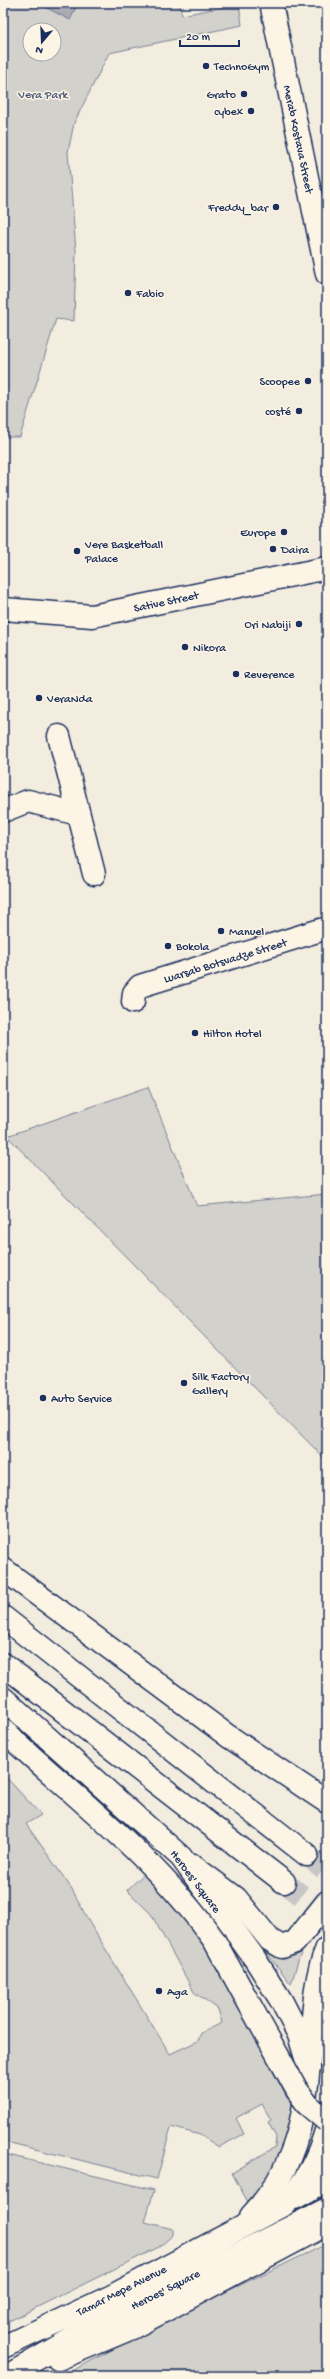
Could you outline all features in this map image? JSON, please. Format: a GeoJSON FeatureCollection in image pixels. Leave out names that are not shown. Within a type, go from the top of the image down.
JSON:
{"type":"FeatureCollection","features":[{"type":"Feature","properties":{"kind":"main road","name":"Merab Kostava Street"},"geometry":{"type":"LineString","coordinates":[[271,3],[327,274]]}},
{"type":"Feature","properties":{"kind":"main road","name":"Sative Street"},"geometry":{"type":"LineString","coordinates":[[3,609],[92,616],[327,568]]}},
{"type":"Feature","properties":{"kind":"main road"},"geometry":{"type":"LineString","coordinates":[[59,736],[94,874]]}},
{"type":"Feature","properties":{"kind":"main road"},"geometry":{"type":"LineString","coordinates":[[3,811],[28,801],[78,814]]}},
{"type":"Feature","properties":{"kind":"main road","name":"Luarsab Botsvadze Street"},"geometry":{"type":"LineString","coordinates":[[133,1002],[134,993],[140,986],[327,928]]}},
{"type":"Feature","properties":{"kind":"main road"},"geometry":{"type":"LineString","coordinates":[[3,1569],[228,1736],[327,1802]]}},
{"type":"Feature","properties":{"kind":"main road"},"geometry":{"type":"LineString","coordinates":[[3,1617],[307,1855]]}},
{"type":"Feature","properties":{"kind":"main road"},"geometry":{"type":"LineString","coordinates":[[3,1664],[284,1882]]}},
{"type":"Feature","properties":{"kind":"main road","name":"Heroes' Square"},"geometry":{"type":"LineString","coordinates":[[3,1698],[181,1857],[255,1959],[282,2002],[299,2035],[309,2068]]}},
{"type":"Feature","properties":{"kind":"main road","name":"Heroes' Square"},"geometry":{"type":"LineString","coordinates":[[6,1734],[155,1869],[198,1918],[214,1940],[297,2090],[308,2105],[327,2121]]}},
{"type":"Feature","properties":{"kind":"main road"},"geometry":{"type":"LineString","coordinates":[[181,1857],[218,1883],[236,1898],[270,1940],[282,1947],[295,1942],[327,1902]]}},
{"type":"Feature","properties":{"kind":"main road","name":"Heroes' Square"},"geometry":{"type":"LineString","coordinates":[[238,2230],[269,2197],[288,2164],[300,2130],[309,2068],[317,1981],[327,1948]]}},
{"type":"Feature","properties":{"kind":"main road"},"geometry":{"type":"LineString","coordinates":[[285,2204],[301,2187],[313,2165],[327,2127]]}},
{"type":"Feature","properties":{"kind":"main road"},"geometry":{"type":"LineString","coordinates":[[238,2230],[327,2180]]}},
{"type":"Feature","properties":{"kind":"main road","name":"Heroes' Square"},"geometry":{"type":"LineString","coordinates":[[7,2376],[94,2326],[206,2268],[327,2209]]}},
{"type":"Feature","properties":{"kind":"main road"},"geometry":{"type":"LineString","coordinates":[[14,2376],[95,2345],[132,2328],[327,2224]]}},
{"type":"Feature","properties":{"kind":"main road","name":"Tamar Mepe Avenue"},"geometry":{"type":"LineString","coordinates":[[3,2347],[112,2296],[238,2230]]}},
{"type":"Feature","properties":{"kind":"green space","name":"Vera Park"},"geometry":{"type":"Polygon","coordinates":[[[3,3],[179,3],[182,15],[239,4],[242,25],[109,53],[74,123],[68,152],[76,251],[74,321],[56,319],[20,437],[5,437],[3,440],[3,3]]]}},
{"type":"Feature","properties":{"kind":"green space"},"geometry":{"type":"Polygon","coordinates":[[[148,1087],[197,1206],[327,1194],[327,1461],[7,1136],[148,1087]]]}},
{"type":"Feature","properties":{"kind":"green space"},"geometry":{"type":"Polygon","coordinates":[[[3,1774],[41,1815],[26,1824],[72,1889],[89,1922],[170,2054],[198,2041],[201,2033],[222,2023],[218,2009],[194,1992],[151,1914],[127,1890],[145,1873],[199,1932],[287,2098],[301,2113],[285,2162],[249,2204],[232,2173],[275,2147],[276,2137],[268,2122],[271,2120],[262,2104],[236,2118],[244,2134],[219,2147],[200,2135],[171,2127],[157,2179],[6,2142],[3,2116],[3,1774]]]}},
{"type":"Feature","properties":{"kind":"green space"},"geometry":{"type":"Polygon","coordinates":[[[310,1937],[299,1958],[291,1984],[266,1952],[276,1957],[286,1957],[310,1937]]]}},
{"type":"Feature","properties":{"kind":"green space"},"geometry":{"type":"Polygon","coordinates":[[[4,2154],[154,2190],[145,2222],[173,2229],[173,2235],[159,2247],[3,2324],[4,2154]]]}},
{"type":"Feature","properties":{"kind":"green space"},"geometry":{"type":"Polygon","coordinates":[[[327,2244],[327,2376],[62,2376],[202,2303],[327,2244]]]}},
{"type":"Feature","properties":{"kind":"shaded area"},"geometry":{"type":"Polygon","coordinates":[[[37,3],[78,3],[70,20],[37,3]]]}},
{"type":"Feature","properties":{"kind":"tunnel"},"geometry":{"type":"LineString","coordinates":[[307,1855],[327,1871]]}},
{"type":"Feature","properties":{"kind":"tunnel"},"geometry":{"type":"LineString","coordinates":[[284,1882],[327,1915]]}},
{"type":"Feature","properties":{"kind":"place","name":"TechnoGym"},"geometry":{"type":"Point","coordinates":[206,66]}},
{"type":"Feature","properties":{"kind":"place","name":"Grato"},"geometry":{"type":"Point","coordinates":[244,94]}},
{"type":"Feature","properties":{"kind":"place","name":"cybex"},"geometry":{"type":"Point","coordinates":[251,111]}},
{"type":"Feature","properties":{"kind":"place","name":"Freddy_bar"},"geometry":{"type":"Point","coordinates":[276,207]}},
{"type":"Feature","properties":{"kind":"place","name":"Fabio"},"geometry":{"type":"Point","coordinates":[128,293]}},
{"type":"Feature","properties":{"kind":"place","name":"Scoopee"},"geometry":{"type":"Point","coordinates":[308,381]}},
{"type":"Feature","properties":{"kind":"place","name":"costé"},"geometry":{"type":"Point","coordinates":[299,411]}},
{"type":"Feature","properties":{"kind":"place","name":"Europe"},"geometry":{"type":"Point","coordinates":[284,532]}},
{"type":"Feature","properties":{"kind":"place","name":"Daira"},"geometry":{"type":"Point","coordinates":[273,549]}},
{"type":"Feature","properties":{"kind":"place","name":"Vere Basketball Palace"},"geometry":{"type":"Point","coordinates":[77,551]}},
{"type":"Feature","properties":{"kind":"place","name":"Ori Nabiji"},"geometry":{"type":"Point","coordinates":[299,624]}},
{"type":"Feature","properties":{"kind":"place","name":"Nikora"},"geometry":{"type":"Point","coordinates":[185,647]}},
{"type":"Feature","properties":{"kind":"place","name":"Reverence"},"geometry":{"type":"Point","coordinates":[236,674]}},
{"type":"Feature","properties":{"kind":"place","name":"VeraNda"},"geometry":{"type":"Point","coordinates":[39,698]}},
{"type":"Feature","properties":{"kind":"place","name":"Manuel"},"geometry":{"type":"Point","coordinates":[221,931]}},
{"type":"Feature","properties":{"kind":"place","name":"Bokola"},"geometry":{"type":"Point","coordinates":[168,946]}},
{"type":"Feature","properties":{"kind":"place","name":"Hilton Hotel"},"geometry":{"type":"Point","coordinates":[195,1033]}},
{"type":"Feature","properties":{"kind":"place","name":"Silk Factory Gallery"},"geometry":{"type":"Point","coordinates":[184,1383]}},
{"type":"Feature","properties":{"kind":"place","name":"Auto Service"},"geometry":{"type":"Point","coordinates":[43,1398]}},
{"type":"Feature","properties":{"kind":"place","name":"Aga"},"geometry":{"type":"Point","coordinates":[159,1991]}}]}
